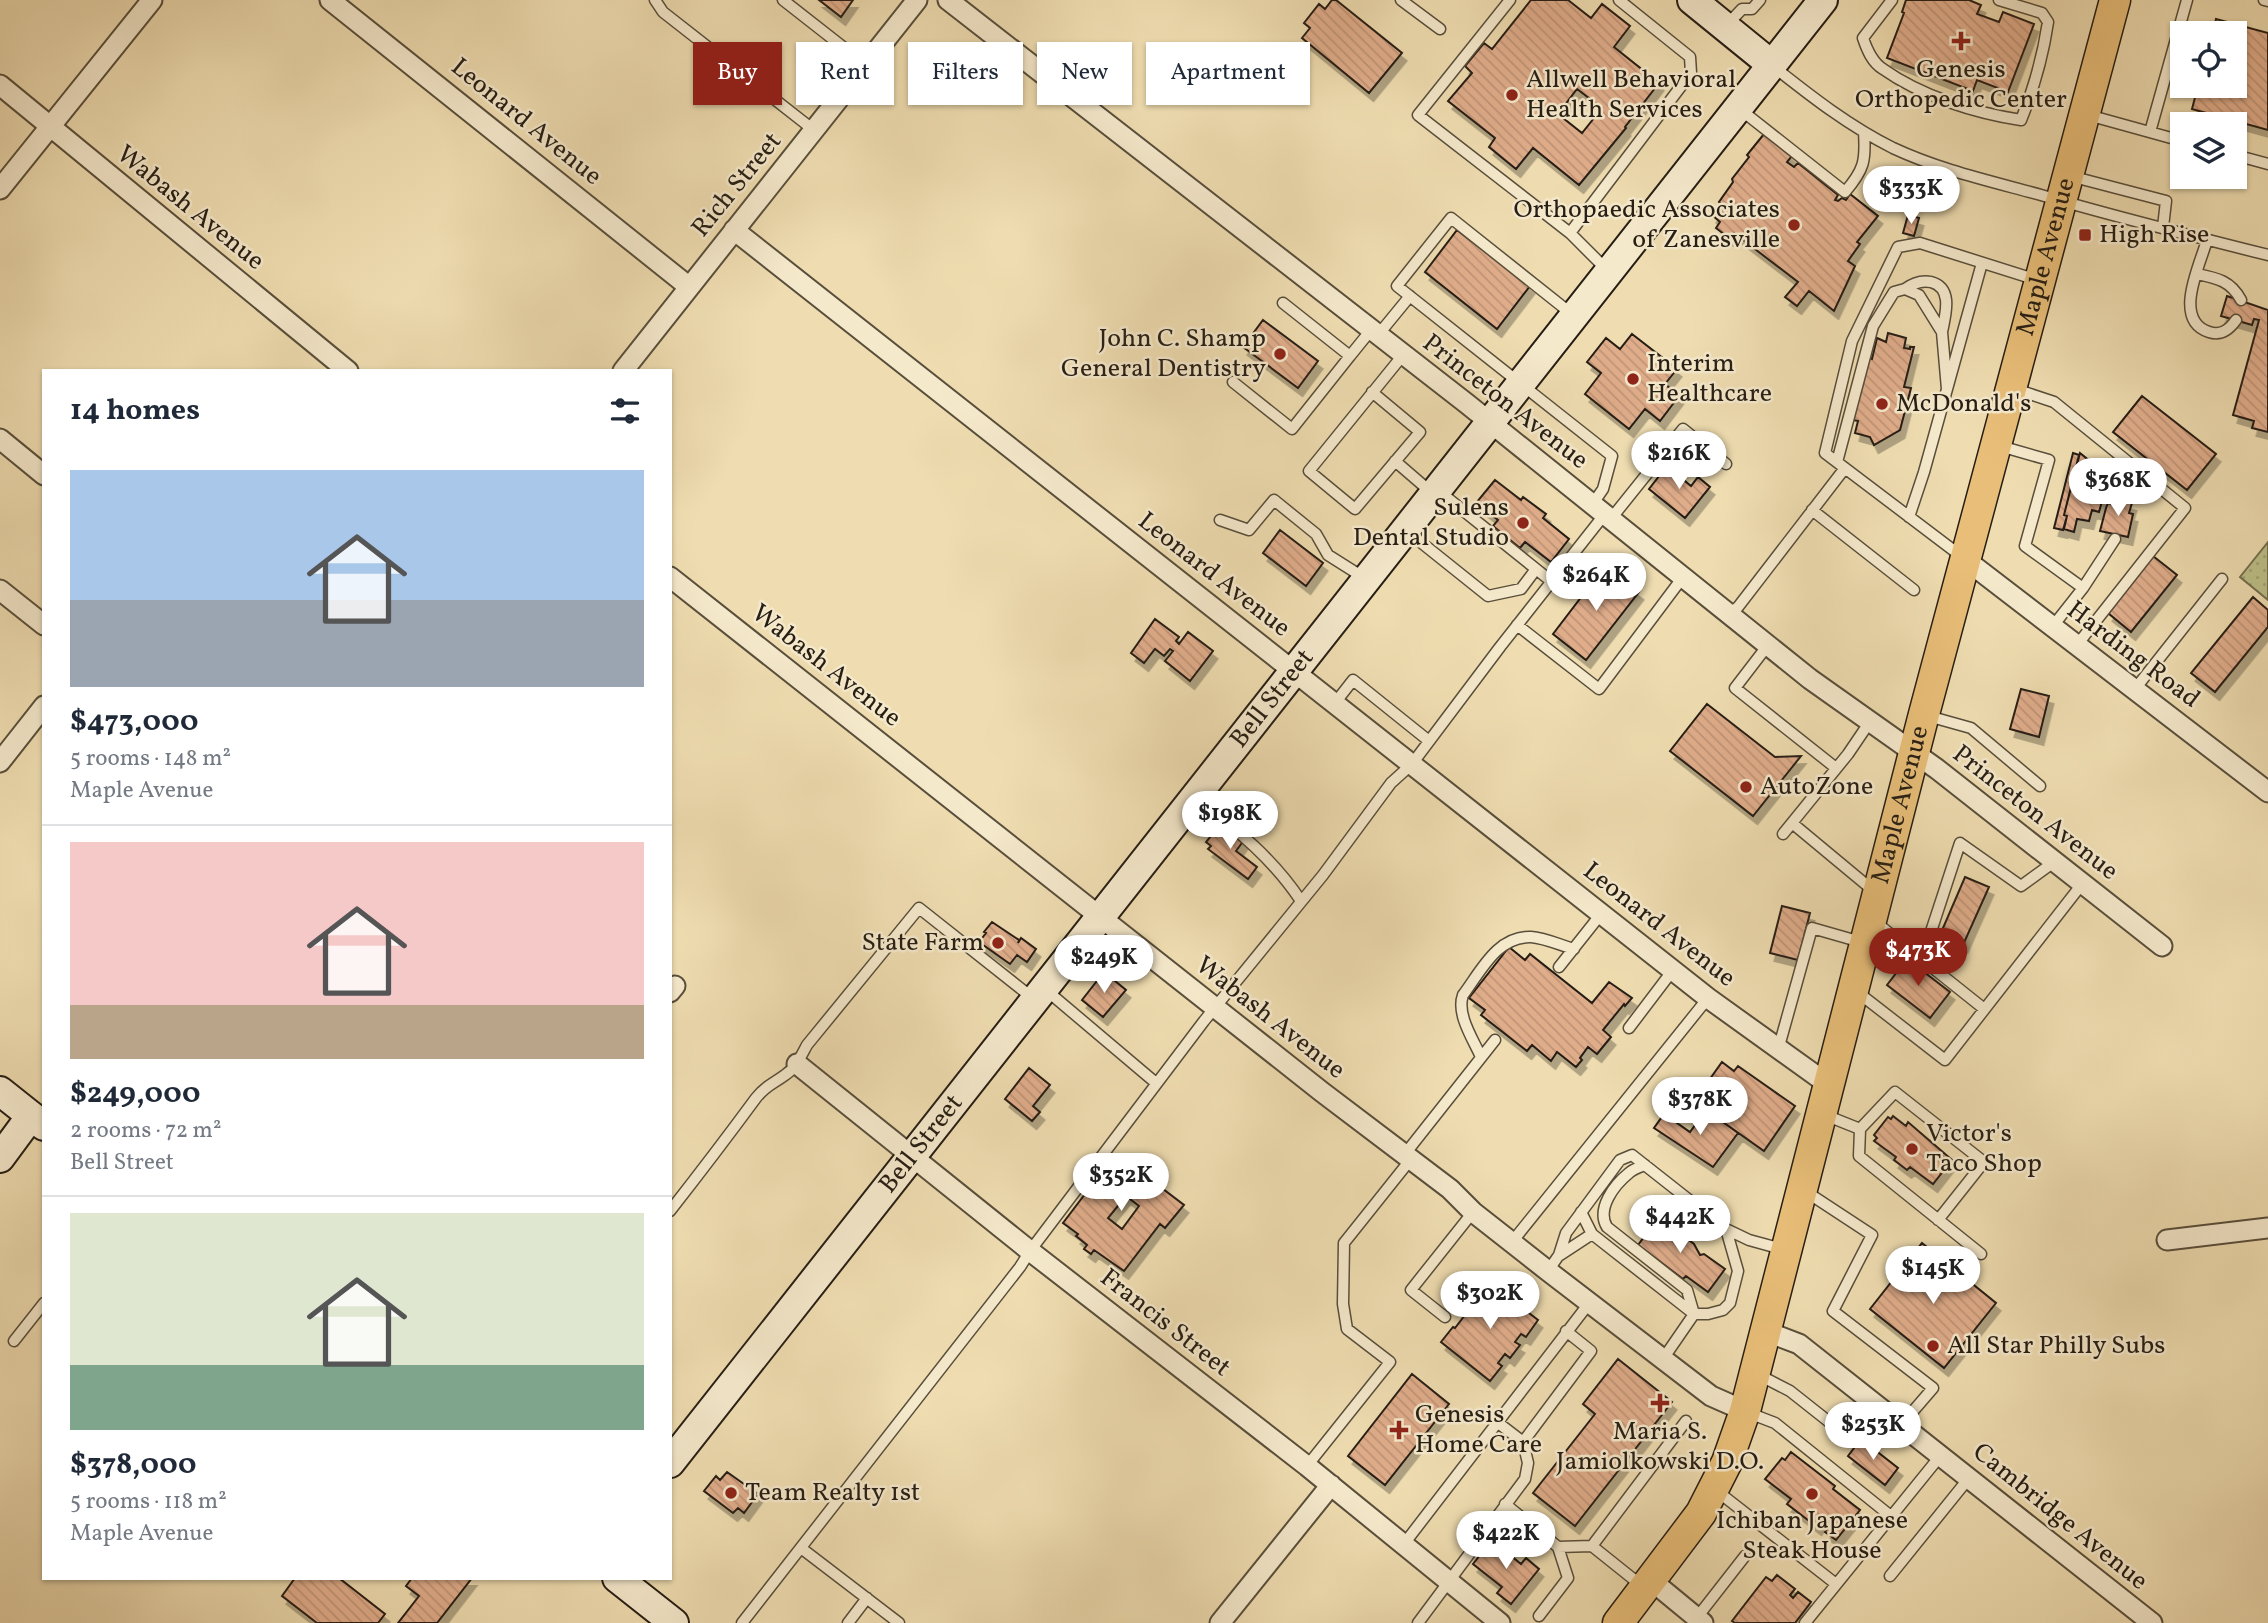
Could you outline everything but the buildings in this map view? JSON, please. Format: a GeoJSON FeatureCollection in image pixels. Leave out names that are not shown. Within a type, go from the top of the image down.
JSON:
{"type":"FeatureCollection","features":[{"type":"Feature","properties":{"kind":"main road","name":"Maple Avenue"},"geometry":{"type":"LineString","coordinates":[[1618,1623],[1695,1522],[1727,1462],[1745,1411],[1924,714],[2115,0]]}},
{"type":"Feature","properties":{"kind":"street"},"geometry":{"type":"LineString","coordinates":[[0,189],[152,0]]}},
{"type":"Feature","properties":{"kind":"street","name":"Leonard Avenue"},"geometry":{"type":"LineString","coordinates":[[330,0],[688,286]]}},
{"type":"Feature","properties":{"kind":"street","name":"Rich Street"},"geometry":{"type":"LineString","coordinates":[[884,42],[917,0]]}},
{"type":"Feature","properties":{"kind":"street","name":"Princeton Avenue"},"geometry":{"type":"LineString","coordinates":[[948,0],[1490,422],[1810,679],[1914,753],[2162,946]]}},
{"type":"Feature","properties":{"kind":"street"},"geometry":{"type":"LineString","coordinates":[[1692,0],[1772,65]]}},
{"type":"Feature","properties":{"kind":"street","name":"Bell Street"},"geometry":{"type":"LineString","coordinates":[[672,1460],[1823,0]]}},
{"type":"Feature","properties":{"kind":"street","name":"Wabash Avenue"},"geometry":{"type":"LineString","coordinates":[[0,85],[346,369]]}},
{"type":"Feature","properties":{"kind":"street","name":"Rich Street"},"geometry":{"type":"LineString","coordinates":[[625,369],[688,286],[835,105]]}},
{"type":"Feature","properties":{"kind":"street","name":"Leonard Avenue"},"geometry":{"type":"LineString","coordinates":[[734,230],[1673,971],[1778,1050],[1825,1099]]}},
{"type":"Feature","properties":{"kind":"street"},"geometry":{"type":"LineString","coordinates":[[0,439],[42,473]]}},
{"type":"Feature","properties":{"kind":"street","name":"Harding Road"},"geometry":{"type":"LineString","coordinates":[[1966,560],[2268,792]]}},
{"type":"Feature","properties":{"kind":"street","name":"Wabash Avenue"},"geometry":{"type":"LineString","coordinates":[[672,579],[1322,1092],[1450,1189],[1473,1212],[1512,1242],[1553,1263],[1590,1303],[1711,1396],[1745,1411]]}},
{"type":"Feature","properties":{"kind":"street"},"geometry":{"type":"LineString","coordinates":[[0,590],[42,623]]}},
{"type":"Feature","properties":{"kind":"street"},"geometry":{"type":"LineString","coordinates":[[0,762],[42,709]]}},
{"type":"Feature","properties":{"kind":"street","name":"Francis Street"},"geometry":{"type":"LineString","coordinates":[[797,1064],[1030,1251],[1331,1485],[1500,1623]]}},
{"type":"Feature","properties":{"kind":"street"},"geometry":{"type":"LineString","coordinates":[[0,1091],[40,1123],[0,1157]]}},
{"type":"Feature","properties":{"kind":"street"},"geometry":{"type":"LineString","coordinates":[[2167,1240],[2268,1228]]}},
{"type":"Feature","properties":{"kind":"street","name":"Cambridge Avenue"},"geometry":{"type":"LineString","coordinates":[[1765,1331],[1799,1344],[2152,1623]]}},
{"type":"Feature","properties":{"kind":"street"},"geometry":{"type":"LineString","coordinates":[[1220,1623],[1331,1485]]}},
{"type":"Feature","properties":{"kind":"street"},"geometry":{"type":"LineString","coordinates":[[620,1580],[674,1623]]}},
{"type":"Feature","properties":{"kind":"street"},"geometry":{"type":"LineString","coordinates":[[1649,1585],[1698,1621]]}},
{"type":"Feature","properties":{"kind":"lane"},"geometry":{"type":"LineString","coordinates":[[655,0],[663,12],[815,131]]}},
{"type":"Feature","properties":{"kind":"lane"},"geometry":{"type":"LineString","coordinates":[[783,0],[837,42]]}},
{"type":"Feature","properties":{"kind":"lane"},"geometry":{"type":"LineString","coordinates":[[1401,0],[1440,29]]}},
{"type":"Feature","properties":{"kind":"lane"},"geometry":{"type":"LineString","coordinates":[[1510,0],[1418,115],[1570,233],[1608,272]]}},
{"type":"Feature","properties":{"kind":"lane"},"geometry":{"type":"LineString","coordinates":[[1570,233],[1691,73],[1689,57],[1619,0]]}},
{"type":"Feature","properties":{"kind":"lane"},"geometry":{"type":"LineString","coordinates":[[1726,27],[1742,9],[1752,9],[1759,0]]}},
{"type":"Feature","properties":{"kind":"lane"},"geometry":{"type":"LineString","coordinates":[[1892,0],[1863,38],[1867,52],[1881,68],[1944,101],[1995,116],[2021,120],[2040,60],[2048,22],[2042,13],[1999,0]]}},
{"type":"Feature","properties":{"kind":"lane"},"geometry":{"type":"LineString","coordinates":[[2150,132],[2187,0]]}},
{"type":"Feature","properties":{"kind":"lane"},"geometry":{"type":"LineString","coordinates":[[1772,65],[1864,132],[1909,155],[1947,170],[2166,201],[2163,227]]}},
{"type":"Feature","properties":{"kind":"lane"},"geometry":{"type":"LineString","coordinates":[[1738,107],[1845,192],[1866,159],[1864,132]]}},
{"type":"Feature","properties":{"kind":"lane"},"geometry":{"type":"LineString","coordinates":[[2085,114],[2170,138]]}},
{"type":"Feature","properties":{"kind":"lane"},"geometry":{"type":"LineString","coordinates":[[2247,158],[2268,164]]}},
{"type":"Feature","properties":{"kind":"lane"},"geometry":{"type":"LineString","coordinates":[[2065,188],[2163,227],[2268,255]]}},
{"type":"Feature","properties":{"kind":"lane"},"geometry":{"type":"LineString","coordinates":[[1574,315],[1451,218],[1397,286],[1612,456],[1603,489],[1602,513]]}},
{"type":"Feature","properties":{"kind":"lane"},"geometry":{"type":"LineString","coordinates":[[2207,240],[2188,306],[2192,318],[2202,330],[2215,334],[2229,330],[2236,320]]}},
{"type":"Feature","properties":{"kind":"lane"},"geometry":{"type":"LineString","coordinates":[[1966,560],[1825,453],[1852,341],[1898,247],[1920,243],[2040,281]]}},
{"type":"Feature","properties":{"kind":"lane"},"geometry":{"type":"LineString","coordinates":[[1909,517],[1982,263]]}},
{"type":"Feature","properties":{"kind":"lane"},"geometry":{"type":"LineString","coordinates":[[2197,274],[2225,282],[2235,288],[2241,300]]}},
{"type":"Feature","properties":{"kind":"lane"},"geometry":{"type":"LineString","coordinates":[[1729,614],[1738,607],[1812,510],[1841,465],[1873,326],[1894,292],[1914,283],[1926,281],[1937,284],[1945,294],[1947,309],[1942,332],[1947,389]]}},
{"type":"Feature","properties":{"kind":"lane"},"geometry":{"type":"LineString","coordinates":[[1905,289],[1919,295],[1942,332]]}},
{"type":"Feature","properties":{"kind":"lane"},"geometry":{"type":"LineString","coordinates":[[1233,382],[1292,429],[1350,356],[1409,296]]}},
{"type":"Feature","properties":{"kind":"lane"},"geometry":{"type":"LineString","coordinates":[[1283,303],[1350,356]]}},
{"type":"Feature","properties":{"kind":"lane"},"geometry":{"type":"LineString","coordinates":[[1373,392],[1420,432],[1355,509],[1309,471],[1373,392],[1403,355]]}},
{"type":"Feature","properties":{"kind":"lane"},"geometry":{"type":"LineString","coordinates":[[2012,388],[2054,402],[2185,508],[2077,645]]}},
{"type":"Feature","properties":{"kind":"lane"},"geometry":{"type":"LineString","coordinates":[[742,1623],[1012,1278],[1156,1083],[1391,783],[1412,764],[1602,513],[1683,429],[1727,464]]}},
{"type":"Feature","properties":{"kind":"lane"},"geometry":{"type":"LineString","coordinates":[[1996,444],[2049,460],[2025,546],[2083,589]]}},
{"type":"Feature","properties":{"kind":"lane"},"geometry":{"type":"LineString","coordinates":[[1395,461],[1551,582]]}},
{"type":"Feature","properties":{"kind":"lane"},"geometry":{"type":"LineString","coordinates":[[1220,520],[1249,530],[1274,500],[1315,534],[1328,555],[1366,579]]}},
{"type":"Feature","properties":{"kind":"lane"},"geometry":{"type":"LineString","coordinates":[[1812,510],[1914,590]]}},
{"type":"Feature","properties":{"kind":"lane"},"geometry":{"type":"LineString","coordinates":[[1405,530],[1488,596],[1521,589],[1536,569]]}},
{"type":"Feature","properties":{"kind":"lane"},"geometry":{"type":"LineString","coordinates":[[2053,626],[2083,589],[2115,539]]}},
{"type":"Feature","properties":{"kind":"lane"},"geometry":{"type":"LineString","coordinates":[[1517,625],[1599,689],[1683,577]]}},
{"type":"Feature","properties":{"kind":"lane"},"geometry":{"type":"LineString","coordinates":[[2135,689],[2222,579]]}},
{"type":"Feature","properties":{"kind":"lane"},"geometry":{"type":"LineString","coordinates":[[1768,645],[1735,688],[1836,768]]}},
{"type":"Feature","properties":{"kind":"lane"},"geometry":{"type":"LineString","coordinates":[[1335,703],[1353,680],[1429,741]]}},
{"type":"Feature","properties":{"kind":"lane"},"geometry":{"type":"LineString","coordinates":[[1924,714],[1971,728],[2040,786]]}},
{"type":"Feature","properties":{"kind":"lane"},"geometry":{"type":"LineString","coordinates":[[1783,834],[1869,723]]}},
{"type":"Feature","properties":{"kind":"lane"},"geometry":{"type":"LineString","coordinates":[[1194,797],[1231,825],[1284,874],[1301,901]]}},
{"type":"Feature","properties":{"kind":"lane"},"geometry":{"type":"LineString","coordinates":[[1792,823],[1871,919],[1983,1008]]}},
{"type":"Feature","properties":{"kind":"lane"},"geometry":{"type":"LineString","coordinates":[[1922,959],[1960,843],[2021,886],[2054,862]]}},
{"type":"Feature","properties":{"kind":"lane"},"geometry":{"type":"LineString","coordinates":[[1853,989],[1945,1060],[2082,884]]}},
{"type":"Feature","properties":{"kind":"lane"},"geometry":{"type":"LineString","coordinates":[[672,1208],[744,1118],[757,1097],[797,1064],[807,1045],[919,908],[1156,1083]]}},
{"type":"Feature","properties":{"kind":"lane"},"geometry":{"type":"LineString","coordinates":[[1559,967],[1601,914]]}},
{"type":"Feature","properties":{"kind":"lane"},"geometry":{"type":"LineString","coordinates":[[1778,1050],[1812,928],[1871,919]]}},
{"type":"Feature","properties":{"kind":"lane"},"geometry":{"type":"LineString","coordinates":[[1481,1057],[1466,1025],[1461,1002],[1501,945],[1514,939],[1532,937],[1574,948]]}},
{"type":"Feature","properties":{"kind":"lane"},"geometry":{"type":"LineString","coordinates":[[1629,1028],[1673,971]]}},
{"type":"Feature","properties":{"kind":"lane"},"geometry":{"type":"LineString","coordinates":[[1512,1242],[1708,998]]}},
{"type":"Feature","properties":{"kind":"lane"},"geometry":{"type":"LineString","coordinates":[[1307,1466],[1390,1362],[1347,1329],[1343,1304],[1344,1243],[1495,1040]]}},
{"type":"Feature","properties":{"kind":"lane"},"geometry":{"type":"LineString","coordinates":[[1938,1220],[1984,1162],[1895,1092],[1860,1129],[1859,1156],[1938,1220],[1981,1254]]}},
{"type":"Feature","properties":{"kind":"lane"},"geometry":{"type":"LineString","coordinates":[[1825,1099],[1860,1129]]}},
{"type":"Feature","properties":{"kind":"lane"},"geometry":{"type":"LineString","coordinates":[[1553,1263],[1566,1233],[1581,1212],[1620,1160],[1632,1155],[1726,1228],[1749,1240],[1786,1250]]}},
{"type":"Feature","properties":{"kind":"lane"},"geometry":{"type":"LineString","coordinates":[[1645,1165],[1629,1172],[1609,1197],[1602,1211],[1602,1220],[1607,1227],[1687,1290],[1694,1314]]}},
{"type":"Feature","properties":{"kind":"lane"},"geometry":{"type":"LineString","coordinates":[[1801,1189],[1872,1235],[1833,1311],[1933,1388],[1902,1424]]}},
{"type":"Feature","properties":{"kind":"lane"},"geometry":{"type":"LineString","coordinates":[[1445,1317],[1411,1290],[1473,1212]]}},
{"type":"Feature","properties":{"kind":"lane"},"geometry":{"type":"LineString","coordinates":[[1581,1212],[1592,1234],[1694,1314],[1723,1310],[1730,1303],[1738,1271],[1726,1228]]}},
{"type":"Feature","properties":{"kind":"lane"},"geometry":{"type":"LineString","coordinates":[[1553,1263],[1592,1234]]}},
{"type":"Feature","properties":{"kind":"lane"},"geometry":{"type":"LineString","coordinates":[[1404,1544],[1590,1303]]}},
{"type":"Feature","properties":{"kind":"lane"},"geometry":{"type":"LineString","coordinates":[[14,1342],[42,1306]]}},
{"type":"Feature","properties":{"kind":"lane"},"geometry":{"type":"LineString","coordinates":[[1663,1359],[1694,1314]]}},
{"type":"Feature","properties":{"kind":"lane"},"geometry":{"type":"LineString","coordinates":[[1523,1442],[1591,1351],[1566,1331]]}},
{"type":"Feature","properties":{"kind":"lane"},"geometry":{"type":"LineString","coordinates":[[1755,1373],[1790,1391],[1852,1440]]}},
{"type":"Feature","properties":{"kind":"lane"},"geometry":{"type":"LineString","coordinates":[[1745,1411],[1775,1423],[1892,1517]]}},
{"type":"Feature","properties":{"kind":"lane"},"geometry":{"type":"LineString","coordinates":[[1592,1546],[1686,1421]]}},
{"type":"Feature","properties":{"kind":"lane"},"geometry":{"type":"LineString","coordinates":[[1418,1623],[1525,1479],[1528,1463],[1523,1442],[1497,1422]]}},
{"type":"Feature","properties":{"kind":"lane"},"geometry":{"type":"LineString","coordinates":[[1805,1623],[1941,1455]]}},
{"type":"Feature","properties":{"kind":"lane"},"geometry":{"type":"LineString","coordinates":[[1890,1576],[1969,1478]]}},
{"type":"Feature","properties":{"kind":"lane"},"geometry":{"type":"LineString","coordinates":[[1714,1489],[1836,1584]]}},
{"type":"Feature","properties":{"kind":"lane"},"geometry":{"type":"LineString","coordinates":[[1505,1504],[1558,1547],[1567,1578],[1539,1616]]}},
{"type":"Feature","properties":{"kind":"lane"},"geometry":{"type":"LineString","coordinates":[[1558,1547],[1592,1546],[1649,1585]]}},
{"type":"Feature","properties":{"kind":"lane"},"geometry":{"type":"LineString","coordinates":[[801,1548],[899,1623]]}},
{"type":"Feature","properties":{"kind":"lane"},"geometry":{"type":"LineString","coordinates":[[1698,1621],[1745,1556]]}},
{"type":"Feature","properties":{"kind":"lane"},"geometry":{"type":"LineString","coordinates":[[848,1623],[867,1598]]}},
{"type":"Feature","properties":{"kind":"green space"},"geometry":{"type":"Polygon","coordinates":[[[2268,542],[2268,600],[2240,577],[2268,542]]]}},
{"type":"Feature","properties":{"kind":"place","name":"Genesis Orthopedic Center"},"geometry":{"type":"Point","coordinates":[1961,41]}},
{"type":"Feature","properties":{"kind":"place","name":"Allwell Behavioral Health Services"},"geometry":{"type":"Point","coordinates":[1512,95]}},
{"type":"Feature","properties":{"kind":"place","name":"Orthopaedic Associates of Zanesville"},"geometry":{"type":"Point","coordinates":[1794,225]}},
{"type":"Feature","properties":{"kind":"place","name":"High Rise"},"geometry":{"type":"Point","coordinates":[2085,235]}},
{"type":"Feature","properties":{"kind":"place","name":"John C. Shamp General Dentistry"},"geometry":{"type":"Point","coordinates":[1280,354]}},
{"type":"Feature","properties":{"kind":"place","name":"Interim Healthcare"},"geometry":{"type":"Point","coordinates":[1633,379]}},
{"type":"Feature","properties":{"kind":"place","name":"McDonald's"},"geometry":{"type":"Point","coordinates":[1882,404]}},
{"type":"Feature","properties":{"kind":"place","name":"Sulens Dental Studio"},"geometry":{"type":"Point","coordinates":[1523,523]}},
{"type":"Feature","properties":{"kind":"place","name":"AutoZone"},"geometry":{"type":"Point","coordinates":[1746,787]}},
{"type":"Feature","properties":{"kind":"place","name":"State Farm"},"geometry":{"type":"Point","coordinates":[998,943]}},
{"type":"Feature","properties":{"kind":"place","name":"Victor's Taco Shop"},"geometry":{"type":"Point","coordinates":[1912,1149]}},
{"type":"Feature","properties":{"kind":"place","name":"All Star Philly Subs"},"geometry":{"type":"Point","coordinates":[1933,1346]}},
{"type":"Feature","properties":{"kind":"place","name":"Maria S. Jamiolkowski D.O."},"geometry":{"type":"Point","coordinates":[1660,1403]}},
{"type":"Feature","properties":{"kind":"place","name":"Genesis Home Care"},"geometry":{"type":"Point","coordinates":[1399,1430]}},
{"type":"Feature","properties":{"kind":"place","name":"Team Realty 1st"},"geometry":{"type":"Point","coordinates":[731,1493]}},
{"type":"Feature","properties":{"kind":"place","name":"Ichiban Japanese Steak House"},"geometry":{"type":"Point","coordinates":[1812,1494]}}]}
